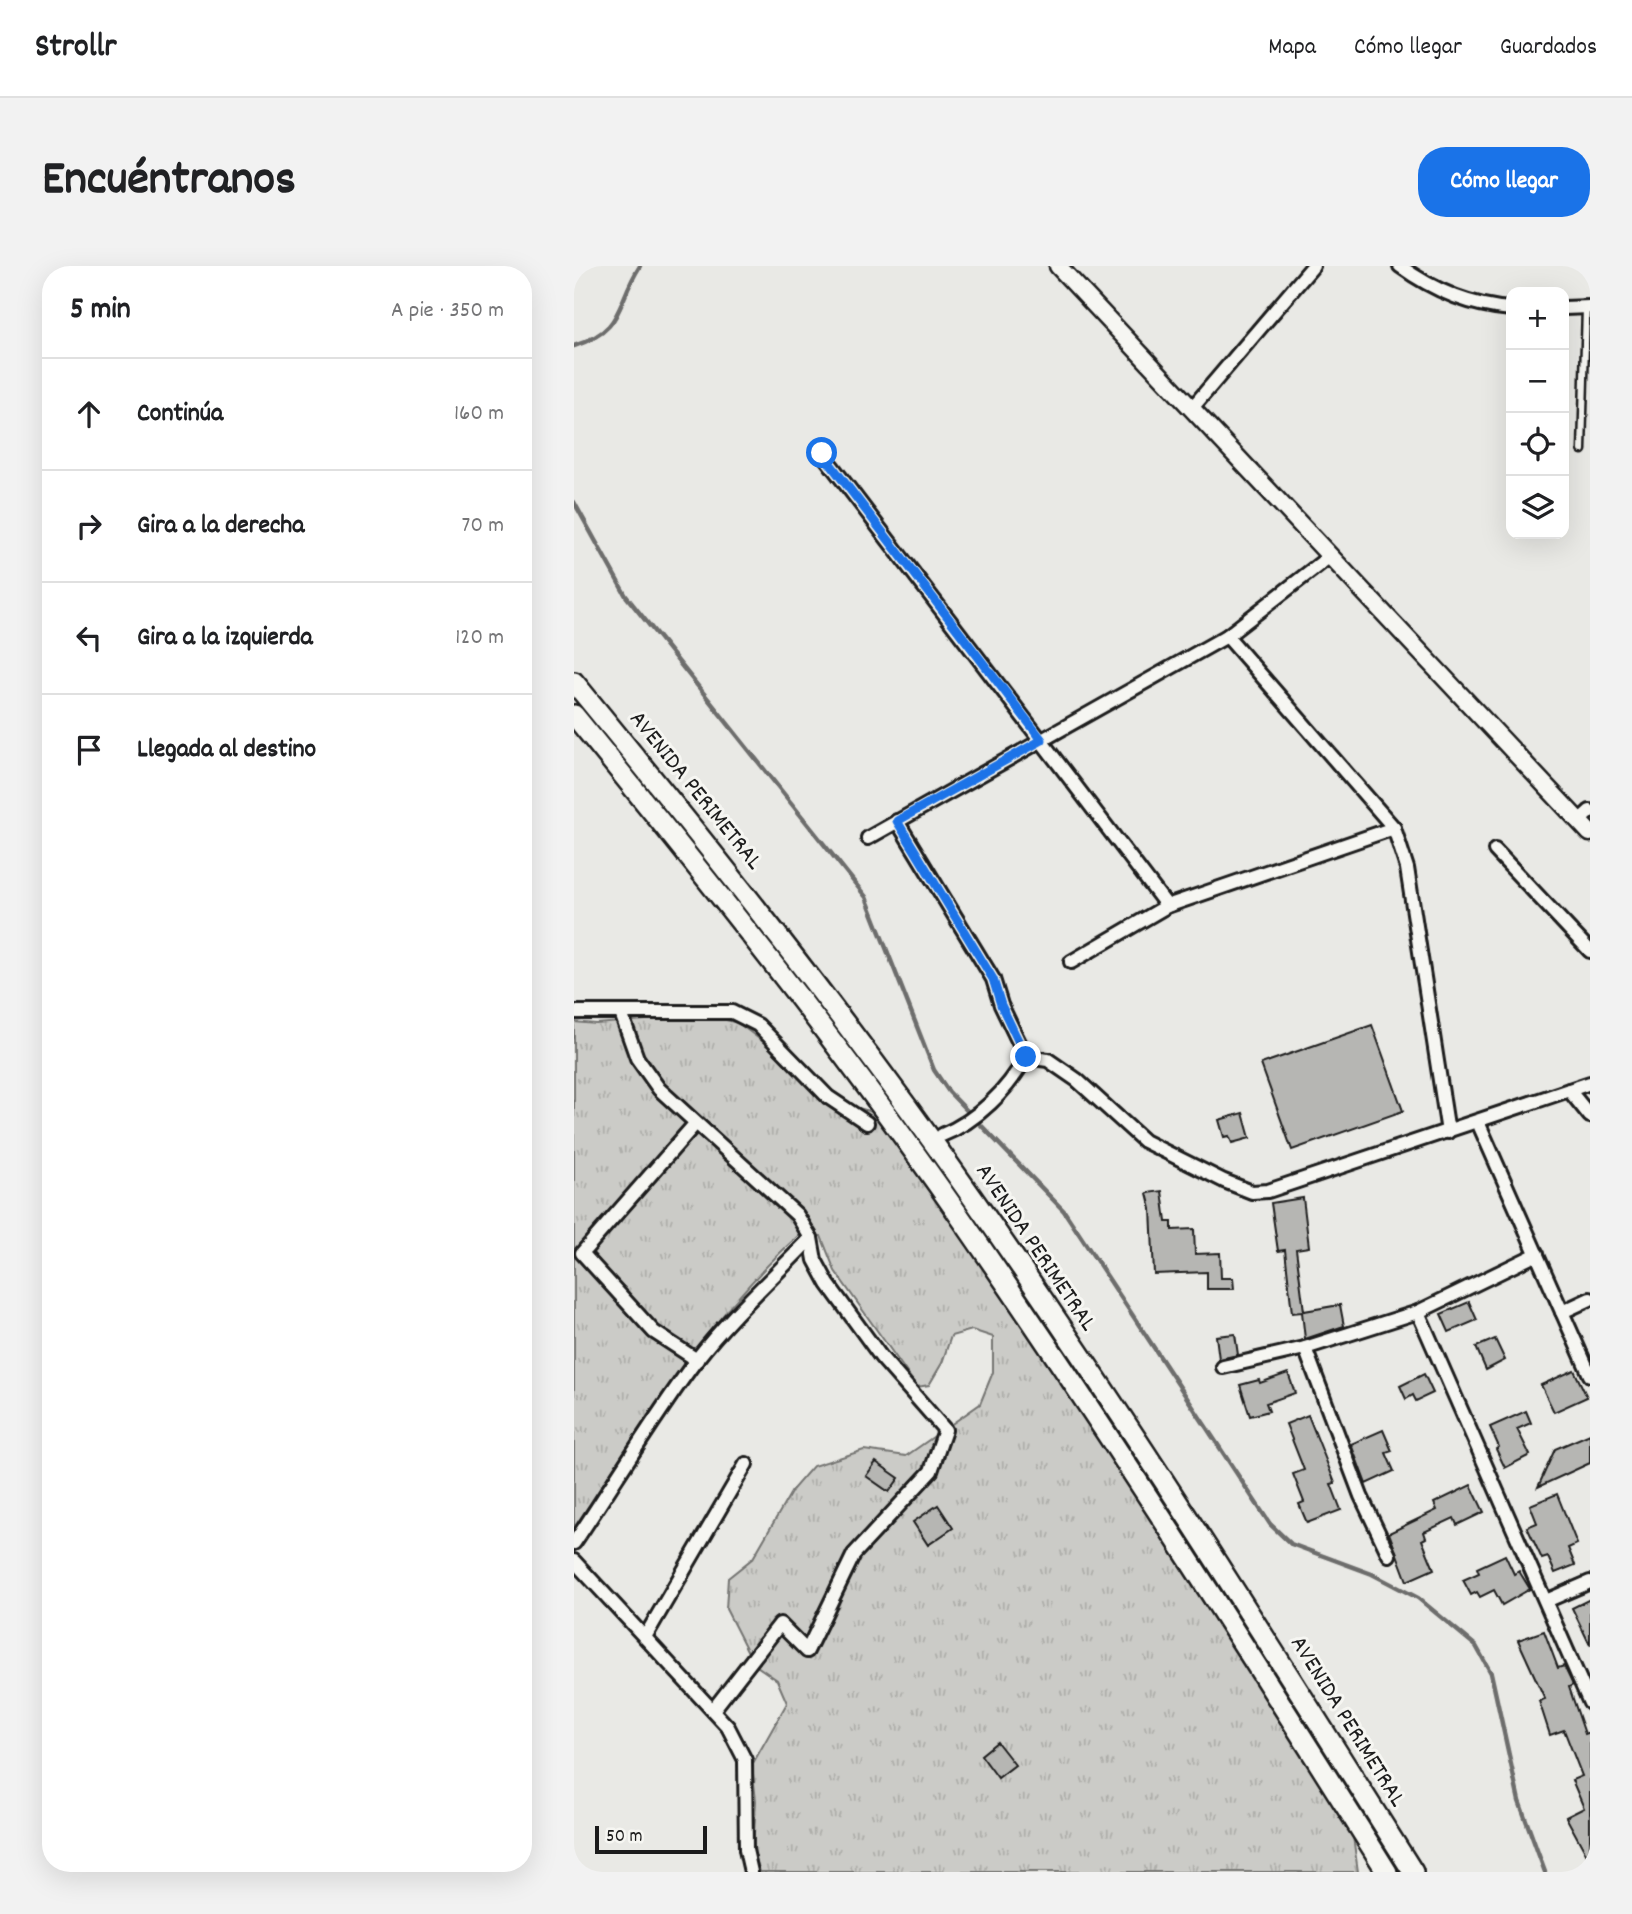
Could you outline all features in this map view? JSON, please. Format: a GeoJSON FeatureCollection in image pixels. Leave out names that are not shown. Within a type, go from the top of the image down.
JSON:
{"type":"FeatureCollection","features":[{"type":"Feature","properties":{"kind":"main road","name":"AVENIDA PERIMETRAL"},"geometry":{"type":"LineString","coordinates":[[574,682],[750,897],[973,1198],[1209,1548],[1413,1872]]}},
{"type":"Feature","properties":{"kind":"main road","name":"AVENIDA PERIMETRAL"},"geometry":{"type":"LineString","coordinates":[[574,715],[734,910],[955,1210],[1191,1559],[1387,1872]]}},
{"type":"Feature","properties":{"kind":"street"},"geometry":{"type":"LineString","coordinates":[[1058,266],[1330,556],[1586,821]]}},
{"type":"Feature","properties":{"kind":"street"},"geometry":{"type":"LineString","coordinates":[[1192,408],[1313,266]]}},
{"type":"Feature","properties":{"kind":"street"},"geometry":{"type":"LineString","coordinates":[[1400,266],[1447,294],[1478,304],[1506,308]]}},
{"type":"Feature","properties":{"kind":"street"},"geometry":{"type":"LineString","coordinates":[[1569,309],[1588,307]]}},
{"type":"Feature","properties":{"kind":"street"},"geometry":{"type":"LineString","coordinates":[[822,453],[1167,906]]}},
{"type":"Feature","properties":{"kind":"street"},"geometry":{"type":"LineString","coordinates":[[868,838],[1227,636],[1330,556]]}},
{"type":"Feature","properties":{"kind":"street"},"geometry":{"type":"LineString","coordinates":[[1227,636],[1394,828],[1407,868],[1448,1132]]}},
{"type":"Feature","properties":{"kind":"street"},"geometry":{"type":"LineString","coordinates":[[897,821],[993,979],[1001,1005],[1026,1057]]}},
{"type":"Feature","properties":{"kind":"street"},"geometry":{"type":"LineString","coordinates":[[1071,962],[1167,906],[1394,828]]}},
{"type":"Feature","properties":{"kind":"street"},"geometry":{"type":"LineString","coordinates":[[1495,850],[1590,951]]}},
{"type":"Feature","properties":{"kind":"street"},"geometry":{"type":"LineString","coordinates":[[574,1012],[732,1012],[758,1026],[828,1097],[867,1123]]}},
{"type":"Feature","properties":{"kind":"street"},"geometry":{"type":"LineString","coordinates":[[621,1013],[637,1058],[659,1089],[797,1215],[811,1238],[815,1260],[828,1284],[881,1357],[945,1430],[930,1471],[854,1554],[807,1651],[780,1624],[713,1710]]}},
{"type":"Feature","properties":{"kind":"street"},"geometry":{"type":"LineString","coordinates":[[1026,1057],[1048,1060],[1077,1080],[1144,1141],[1252,1192],[1268,1191],[1590,1083]]}},
{"type":"Feature","properties":{"kind":"street"},"geometry":{"type":"LineString","coordinates":[[942,1135],[966,1125],[1015,1078],[1026,1057]]}},
{"type":"Feature","properties":{"kind":"street"},"geometry":{"type":"LineString","coordinates":[[1569,1090],[1590,1116]]}},
{"type":"Feature","properties":{"kind":"street"},"geometry":{"type":"LineString","coordinates":[[1478,1122],[1590,1375]]}},
{"type":"Feature","properties":{"kind":"street"},"geometry":{"type":"LineString","coordinates":[[695,1124],[582,1253],[654,1332],[697,1360]]}},
{"type":"Feature","properties":{"kind":"street"},"geometry":{"type":"LineString","coordinates":[[574,1543],[697,1360],[748,1298],[772,1279],[811,1238]]}},
{"type":"Feature","properties":{"kind":"street"},"geometry":{"type":"LineString","coordinates":[[1223,1367],[1305,1348],[1418,1312],[1536,1255]]}},
{"type":"Feature","properties":{"kind":"street"},"geometry":{"type":"LineString","coordinates":[[1562,1312],[1590,1299]]}},
{"type":"Feature","properties":{"kind":"street"},"geometry":{"type":"LineString","coordinates":[[1418,1312],[1590,1703]]}},
{"type":"Feature","properties":{"kind":"street"},"geometry":{"type":"LineString","coordinates":[[1305,1348],[1361,1496],[1389,1555]]}},
{"type":"Feature","properties":{"kind":"street"},"geometry":{"type":"LineString","coordinates":[[645,1637],[746,1464]]}},
{"type":"Feature","properties":{"kind":"street"},"geometry":{"type":"LineString","coordinates":[[574,1561],[728,1727],[745,1760],[746,1850],[751,1872]]}},
{"type":"Feature","properties":{"kind":"street"},"geometry":{"type":"LineString","coordinates":[[1546,1601],[1590,1581]]}},
{"type":"Feature","properties":{"kind":"lane"},"geometry":{"type":"LineString","coordinates":[[1582,450],[1588,307]]}},
{"type":"Feature","properties":{"kind":"green space"},"geometry":{"type":"Polygon","coordinates":[[[714,1017],[738,1023],[847,1105],[884,1115],[960,1209],[1353,1836],[1358,1872],[760,1872],[753,1849],[756,1801],[752,1765],[787,1703],[777,1680],[754,1664],[726,1609],[728,1578],[753,1558],[793,1489],[813,1466],[864,1450],[906,1456],[980,1404],[993,1372],[993,1337],[972,1330],[951,1336],[942,1363],[929,1385],[917,1387],[835,1271],[821,1236],[798,1236],[734,1302],[705,1338],[650,1413],[574,1528],[574,1022],[596,1024],[714,1017]]]}},
{"type":"Feature","properties":{"kind":"building"},"geometry":{"type":"Polygon","coordinates":[[[1372,1025],[1403,1111],[1292,1150],[1261,1064],[1372,1025]]]}},
{"type":"Feature","properties":{"kind":"building"},"geometry":{"type":"Polygon","coordinates":[[[1243,1113],[1250,1138],[1232,1143],[1229,1136],[1224,1137],[1219,1120],[1243,1113]]]}},
{"type":"Feature","properties":{"kind":"building"},"geometry":{"type":"Polygon","coordinates":[[[1162,1191],[1166,1222],[1172,1222],[1172,1230],[1194,1229],[1195,1254],[1220,1253],[1221,1278],[1233,1278],[1234,1289],[1207,1289],[1207,1272],[1154,1274],[1151,1209],[1147,1193],[1162,1191]]]}},
{"type":"Feature","properties":{"kind":"building"},"geometry":{"type":"Polygon","coordinates":[[[1303,1198],[1309,1247],[1296,1249],[1304,1311],[1340,1305],[1344,1326],[1305,1339],[1302,1312],[1292,1313],[1285,1250],[1278,1251],[1271,1203],[1303,1198]]]}},
{"type":"Feature","properties":{"kind":"building"},"geometry":{"type":"Polygon","coordinates":[[[1469,1302],[1477,1320],[1449,1332],[1441,1314],[1469,1302]]]}},
{"type":"Feature","properties":{"kind":"building"},"geometry":{"type":"Polygon","coordinates":[[[1235,1334],[1238,1355],[1219,1359],[1216,1336],[1235,1334]]]}},
{"type":"Feature","properties":{"kind":"building"},"geometry":{"type":"Polygon","coordinates":[[[1495,1339],[1505,1360],[1486,1370],[1476,1347],[1495,1339]]]}},
{"type":"Feature","properties":{"kind":"building"},"geometry":{"type":"Polygon","coordinates":[[[1574,1370],[1587,1397],[1554,1412],[1541,1385],[1574,1370]]]}},
{"type":"Feature","properties":{"kind":"building"},"geometry":{"type":"Polygon","coordinates":[[[1288,1373],[1295,1393],[1266,1403],[1269,1411],[1250,1416],[1240,1385],[1259,1380],[1260,1383],[1288,1373]]]}},
{"type":"Feature","properties":{"kind":"building"},"geometry":{"type":"Polygon","coordinates":[[[1424,1374],[1433,1393],[1416,1401],[1413,1395],[1406,1399],[1400,1386],[1424,1374]]]}},
{"type":"Feature","properties":{"kind":"building"},"geometry":{"type":"Polygon","coordinates":[[[1526,1411],[1531,1423],[1517,1429],[1530,1455],[1505,1468],[1490,1427],[1526,1411]]]}},
{"type":"Feature","properties":{"kind":"building"},"geometry":{"type":"Polygon","coordinates":[[[1308,1415],[1335,1483],[1331,1484],[1341,1510],[1307,1523],[1299,1504],[1304,1502],[1293,1474],[1304,1470],[1286,1424],[1308,1415]]]}},
{"type":"Feature","properties":{"kind":"building"},"geometry":{"type":"Polygon","coordinates":[[[1383,1430],[1392,1451],[1386,1453],[1394,1471],[1366,1484],[1351,1444],[1383,1430]]]}},
{"type":"Feature","properties":{"kind":"building"},"geometry":{"type":"Polygon","coordinates":[[[1590,1434],[1590,1463],[1538,1487],[1555,1449],[1590,1434]]]}},
{"type":"Feature","properties":{"kind":"building"},"geometry":{"type":"Polygon","coordinates":[[[876,1462],[899,1478],[889,1492],[866,1476],[876,1462]]]}},
{"type":"Feature","properties":{"kind":"building"},"geometry":{"type":"Polygon","coordinates":[[[1471,1485],[1484,1512],[1457,1525],[1454,1518],[1424,1532],[1426,1538],[1422,1540],[1434,1569],[1407,1581],[1389,1533],[1437,1510],[1434,1503],[1471,1485]]]}},
{"type":"Feature","properties":{"kind":"building"},"geometry":{"type":"Polygon","coordinates":[[[1557,1494],[1577,1544],[1568,1548],[1575,1565],[1555,1573],[1548,1557],[1542,1559],[1527,1527],[1537,1523],[1530,1505],[1557,1494]]]}},
{"type":"Feature","properties":{"kind":"building"},"geometry":{"type":"Polygon","coordinates":[[[938,1505],[953,1528],[928,1545],[913,1522],[938,1505]]]}},
{"type":"Feature","properties":{"kind":"building"},"geometry":{"type":"Polygon","coordinates":[[[1505,1555],[1514,1574],[1519,1571],[1530,1589],[1502,1605],[1494,1590],[1480,1597],[1477,1592],[1471,1595],[1463,1580],[1479,1573],[1477,1568],[1505,1555]]]}},
{"type":"Feature","properties":{"kind":"building"},"geometry":{"type":"Polygon","coordinates":[[[1590,1599],[1590,1645],[1572,1608],[1590,1599]]]}},
{"type":"Feature","properties":{"kind":"building"},"geometry":{"type":"Polygon","coordinates":[[[1544,1631],[1558,1668],[1564,1666],[1573,1685],[1569,1687],[1585,1734],[1590,1732],[1590,1861],[1566,1817],[1584,1808],[1572,1780],[1582,1776],[1564,1730],[1550,1735],[1539,1701],[1545,1699],[1518,1640],[1544,1631]]]}},
{"type":"Feature","properties":{"kind":"building"},"geometry":{"type":"Polygon","coordinates":[[[997,1742],[1015,1765],[998,1778],[981,1755],[997,1742]]]}},
{"type":"Feature","properties":{"kind":"waterway"},"geometry":{"type":"LineString","coordinates":[[574,346],[590,340],[611,324],[640,266]]}},
{"type":"Feature","properties":{"kind":"waterway"},"geometry":{"type":"LineString","coordinates":[[574,502],[626,596],[866,897],[934,1070],[949,1092],[1064,1211],[1270,1524],[1291,1544],[1372,1574],[1418,1598],[1476,1646],[1491,1673],[1519,1801],[1545,1872]]}},
{"type":"Feature","properties":{"kind":"tunnel"},"geometry":{"type":"LineString","coordinates":[[867,1123],[929,1133]]}},
{"type":"Feature","properties":{"kind":"route"},"geometry":{"type":"LineString","coordinates":[[822,453],[1042,740],[897,821],[993,979],[1001,1005],[1026,1057]]}}]}
